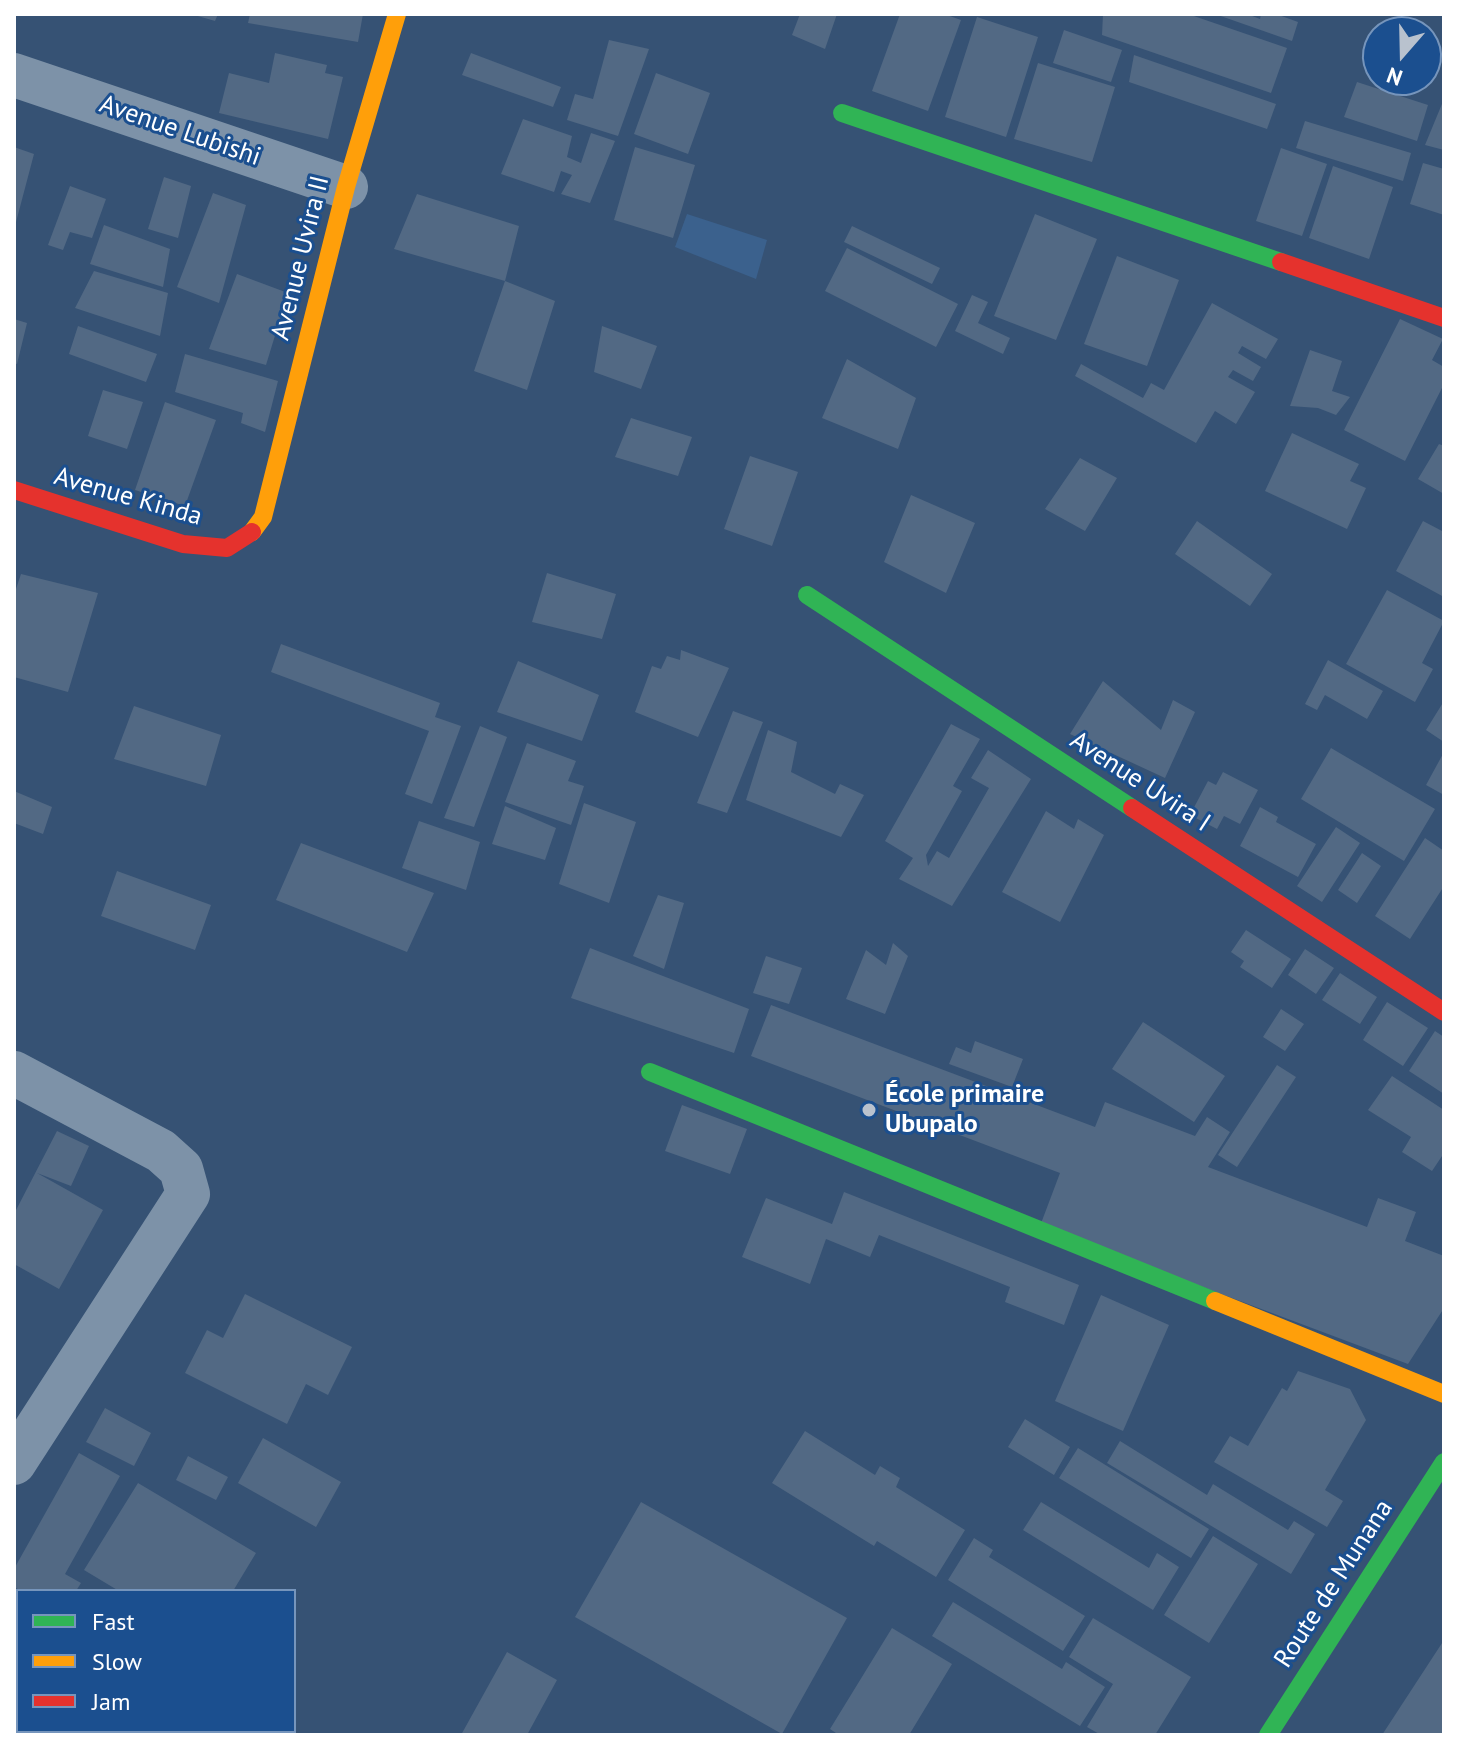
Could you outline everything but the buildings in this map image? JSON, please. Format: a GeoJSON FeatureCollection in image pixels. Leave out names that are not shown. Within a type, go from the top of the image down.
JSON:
{"type":"FeatureCollection","features":[{"type":"Feature","properties":{"kind":"street","name":"Avenue Uvira II"},"geometry":{"type":"LineString","coordinates":[[263,517],[346,187],[397,14]]}},
{"type":"Feature","properties":{"kind":"street","name":"Avenue Lubishi"},"geometry":{"type":"LineString","coordinates":[[14,75],[346,187]]}},
{"type":"Feature","properties":{"kind":"street"},"geometry":{"type":"LineString","coordinates":[[842,113],[1444,318]]}},
{"type":"Feature","properties":{"kind":"street","name":"Avenue Kinda"},"geometry":{"type":"LineString","coordinates":[[14,490],[149,535],[213,549],[241,543],[263,517]]}},
{"type":"Feature","properties":{"kind":"street","name":"Avenue Uvira I"},"geometry":{"type":"LineString","coordinates":[[807,595],[1444,1012]]}},
{"type":"Feature","properties":{"kind":"street"},"geometry":{"type":"LineString","coordinates":[[650,1072],[1444,1394]]}},
{"type":"Feature","properties":{"kind":"street"},"geometry":{"type":"LineString","coordinates":[[14,1073],[161,1151],[181,1169],[188,1194],[14,1463]]}},
{"type":"Feature","properties":{"kind":"street","name":"Route de Munana"},"geometry":{"type":"LineString","coordinates":[[1268,1735],[1444,1462]]}},
{"type":"Feature","properties":{"kind":"water"},"geometry":{"type":"Polygon","coordinates":[[[687,214],[767,240],[756,279],[675,247],[687,214]]]}},
{"type":"Feature","properties":{"kind":"traffic: fast"},"geometry":{"type":"LineString","coordinates":[[842,113],[1281,262]]}},
{"type":"Feature","properties":{"kind":"traffic: fast"},"geometry":{"type":"LineString","coordinates":[[807,595],[1132,808]]}},
{"type":"Feature","properties":{"kind":"traffic: fast"},"geometry":{"type":"LineString","coordinates":[[650,1072],[1215,1301]]}},
{"type":"Feature","properties":{"kind":"traffic: fast"},"geometry":{"type":"LineString","coordinates":[[1268,1735],[1444,1462]]}},
{"type":"Feature","properties":{"kind":"traffic: slow"},"geometry":{"type":"LineString","coordinates":[[252,532],[263,517],[346,187],[397,14]]}},
{"type":"Feature","properties":{"kind":"traffic: slow"},"geometry":{"type":"LineString","coordinates":[[1215,1301],[1444,1394]]}},
{"type":"Feature","properties":{"kind":"traffic: jam"},"geometry":{"type":"LineString","coordinates":[[1281,262],[1444,318]]}},
{"type":"Feature","properties":{"kind":"traffic: jam"},"geometry":{"type":"LineString","coordinates":[[14,490],[183,544],[227,548],[252,532]]}},
{"type":"Feature","properties":{"kind":"traffic: jam"},"geometry":{"type":"LineString","coordinates":[[1132,808],[1444,1012]]}},
{"type":"Feature","properties":{"kind":"place","name":"École primaire Ubupalo"},"geometry":{"type":"Point","coordinates":[869,1110]}}]}
